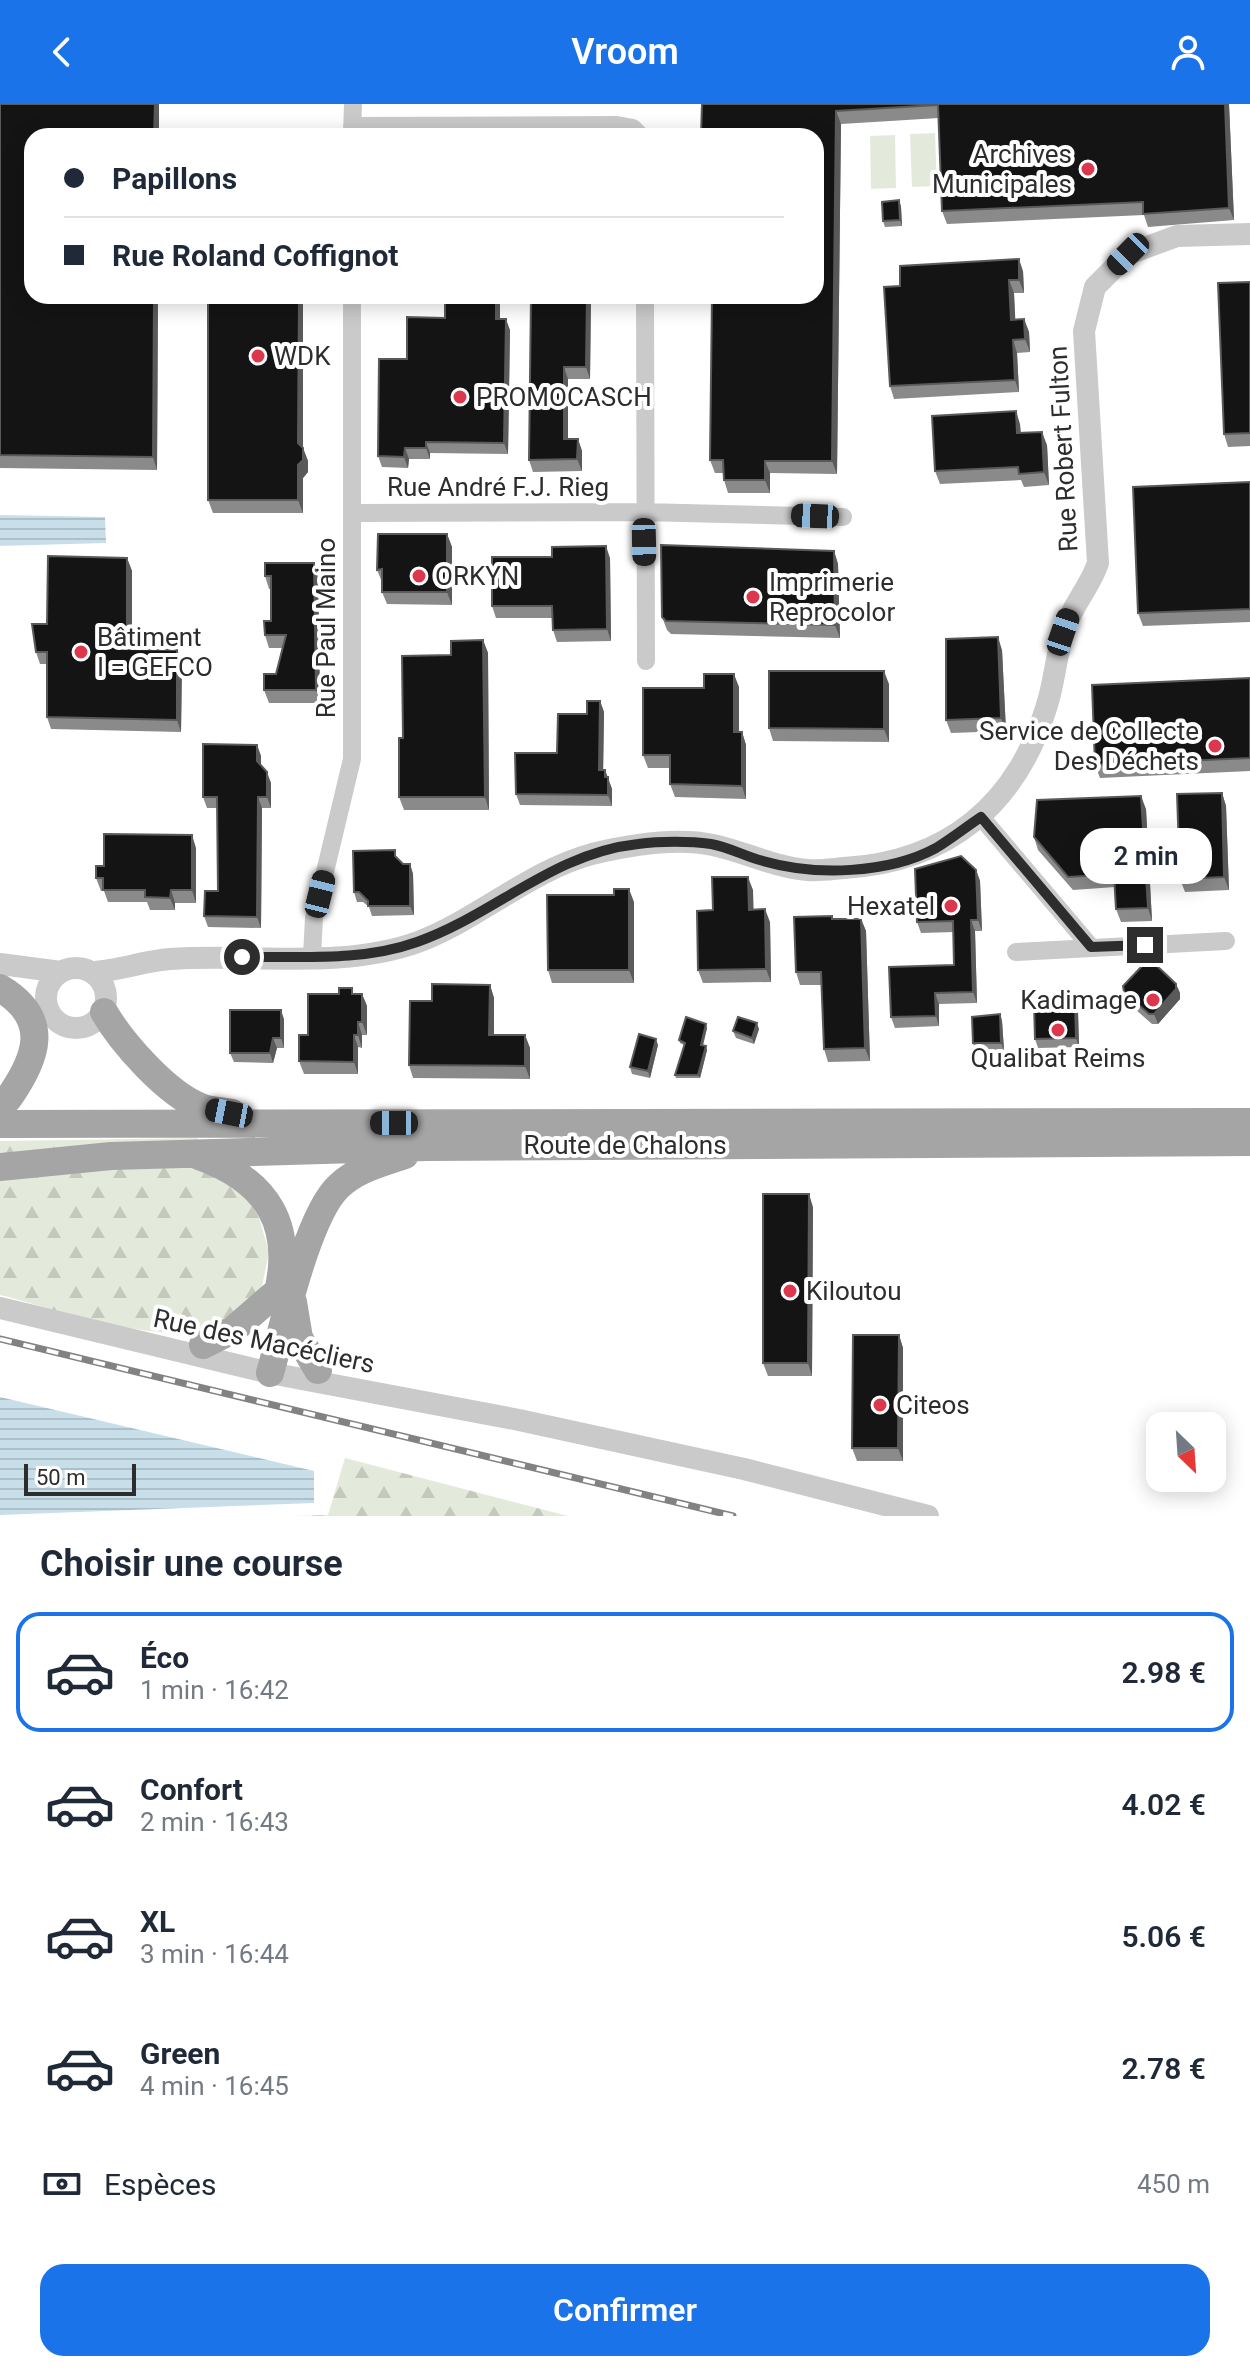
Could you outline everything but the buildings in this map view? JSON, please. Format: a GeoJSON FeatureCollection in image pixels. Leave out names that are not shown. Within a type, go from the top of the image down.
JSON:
{"type":"FeatureCollection","features":[{"type":"Feature","properties":{"kind":"main road"},"geometry":{"type":"LineString","coordinates":[[0,988],[25,1009],[35,1031],[32,1058],[3,1108]]}},
{"type":"Feature","properties":{"kind":"main road"},"geometry":{"type":"LineString","coordinates":[[105,1005],[118,1034],[175,1092],[188,1100],[202,1107],[304,1124]]}},
{"type":"Feature","properties":{"kind":"main road"},"geometry":{"type":"LineString","coordinates":[[3,1108],[29,1084],[46,1059],[50,1012]]}},
{"type":"Feature","properties":{"kind":"main road","name":"Route de Chalons"},"geometry":{"type":"LineString","coordinates":[[3,1108],[304,1124],[1250,1122]]}},
{"type":"Feature","properties":{"kind":"main road","name":"Route de Chalons"},"geometry":{"type":"LineString","coordinates":[[0,1167],[190,1153],[427,1147],[1250,1142]]}},
{"type":"Feature","properties":{"kind":"main road"},"geometry":{"type":"LineString","coordinates":[[266,1364],[285,1294],[329,1197],[357,1172],[427,1147]]}},
{"type":"Feature","properties":{"kind":"main road"},"geometry":{"type":"LineString","coordinates":[[190,1153],[242,1175],[263,1197],[284,1242],[285,1294],[299,1338],[318,1370]]}},
{"type":"Feature","properties":{"kind":"main road"},"geometry":{"type":"LineString","coordinates":[[203,1345],[233,1330],[285,1294]]}},
{"type":"Feature","properties":{"kind":"street"},"geometry":{"type":"LineString","coordinates":[[352,128],[353,104]]}},
{"type":"Feature","properties":{"kind":"street"},"geometry":{"type":"LineString","coordinates":[[484,128],[617,125],[633,128]]}},
{"type":"Feature","properties":{"kind":"street","name":"Rue Robert Fulton"},"geometry":{"type":"LineString","coordinates":[[91,972],[166,959],[366,955],[416,943],[458,925],[549,871],[589,855],[638,844],[711,844],[766,862],[810,870],[884,866],[935,849],[981,817],[1002,792],[1024,757],[1048,705],[1056,653],[1071,610],[1091,583],[1098,563],[1084,331],[1095,287],[1128,254],[1177,236],[1250,234]]}},
{"type":"Feature","properties":{"kind":"street","name":"Rue Paul Maino"},"geometry":{"type":"LineString","coordinates":[[312,956],[314,918],[352,759],[352,304]]}},
{"type":"Feature","properties":{"kind":"street","name":"Rue André F.J. Rieg"},"geometry":{"type":"LineString","coordinates":[[643,512],[645,304]]}},
{"type":"Feature","properties":{"kind":"street"},"geometry":{"type":"LineString","coordinates":[[643,512],[646,661]]}},
{"type":"Feature","properties":{"kind":"street","name":"Rue André F.J. Rieg"},"geometry":{"type":"LineString","coordinates":[[353,513],[643,512],[843,517]]}},
{"type":"Feature","properties":{"kind":"street"},"geometry":{"type":"LineString","coordinates":[[981,817],[1091,947]]}},
{"type":"Feature","properties":{"kind":"street"},"geometry":{"type":"LineString","coordinates":[[1016,952],[1226,941]]}},
{"type":"Feature","properties":{"kind":"street"},"geometry":{"type":"LineString","coordinates":[[0,965],[61,972],[77,968],[91,972],[103,983],[105,1005]]}},
{"type":"Feature","properties":{"kind":"street"},"geometry":{"type":"LineString","coordinates":[[0,965],[31,983],[50,1012],[70,1029],[92,1025],[128,968]]}},
{"type":"Feature","properties":{"kind":"street"},"geometry":{"type":"LineString","coordinates":[[50,1012],[49,984],[61,972]]}},
{"type":"Feature","properties":{"kind":"street","name":"Rue des Macécliers"},"geometry":{"type":"LineString","coordinates":[[0,1308],[128,1340],[266,1364],[744,1469],[928,1516]]}},
{"type":"Feature","properties":{"kind":"street","name":"Rue des Macécliers"},"geometry":{"type":"LineString","coordinates":[[128,1340],[203,1345],[266,1364],[318,1370],[519,1420]]}},
{"type":"Feature","properties":{"kind":"green space"},"geometry":{"type":"Polygon","coordinates":[[[935,133],[937,186],[912,187],[910,134],[935,133]]]}},
{"type":"Feature","properties":{"kind":"green space"},"geometry":{"type":"Polygon","coordinates":[[[895,135],[896,188],[871,189],[870,136],[895,135]]]}},
{"type":"Feature","properties":{"kind":"green space"},"geometry":{"type":"Polygon","coordinates":[[[197,1138],[256,1207],[269,1252],[261,1292],[235,1314],[217,1326],[196,1332],[170,1333],[110,1324],[0,1295],[0,1141],[197,1138]]]}},
{"type":"Feature","properties":{"kind":"green space"},"geometry":{"type":"Polygon","coordinates":[[[345,1458],[568,1516],[294,1516],[328,1515],[345,1458]]]}},
{"type":"Feature","properties":{"kind":"water"},"geometry":{"type":"Polygon","coordinates":[[[0,515],[105,517],[106,543],[0,546],[0,515]]]}},
{"type":"Feature","properties":{"kind":"water"},"geometry":{"type":"Polygon","coordinates":[[[0,1397],[314,1471],[314,1503],[0,1515],[0,1397]]]}},
{"type":"Feature","properties":{"kind":"railway"},"geometry":{"type":"LineString","coordinates":[[0,1339],[733,1516]]}},
{"type":"Feature","properties":{"kind":"place","name":"Archives Municipales"},"geometry":{"type":"Point","coordinates":[1088,169]}},
{"type":"Feature","properties":{"kind":"place","name":"WDK"},"geometry":{"type":"Point","coordinates":[258,356]}},
{"type":"Feature","properties":{"kind":"place","name":"PROMOCASCH"},"geometry":{"type":"Point","coordinates":[460,397]}},
{"type":"Feature","properties":{"kind":"place","name":"ORKYN"},"geometry":{"type":"Point","coordinates":[419,576]}},
{"type":"Feature","properties":{"kind":"place","name":"Imprimerie Reprocolor"},"geometry":{"type":"Point","coordinates":[753,597]}},
{"type":"Feature","properties":{"kind":"place","name":"Bâtiment I = GEFCO"},"geometry":{"type":"Point","coordinates":[81,652]}},
{"type":"Feature","properties":{"kind":"place","name":"Service de Collecte Des Déchets"},"geometry":{"type":"Point","coordinates":[1215,746]}},
{"type":"Feature","properties":{"kind":"place","name":"Hexatel"},"geometry":{"type":"Point","coordinates":[951,906]}},
{"type":"Feature","properties":{"kind":"place","name":"Kadimage"},"geometry":{"type":"Point","coordinates":[1153,1000]}},
{"type":"Feature","properties":{"kind":"place","name":"Qualibat Reims"},"geometry":{"type":"Point","coordinates":[1058,1030]}},
{"type":"Feature","properties":{"kind":"place","name":"Kiloutou"},"geometry":{"type":"Point","coordinates":[790,1291]}},
{"type":"Feature","properties":{"kind":"place","name":"Citeos"},"geometry":{"type":"Point","coordinates":[880,1405]}},
{"type":"Feature","properties":{"kind":"route"},"geometry":{"type":"LineString","coordinates":[[242,957],[366,955],[416,943],[458,925],[549,871],[589,855],[638,844],[711,844],[766,862],[810,870],[884,866],[935,849],[981,817],[1091,947],[1145,945]]}}]}
